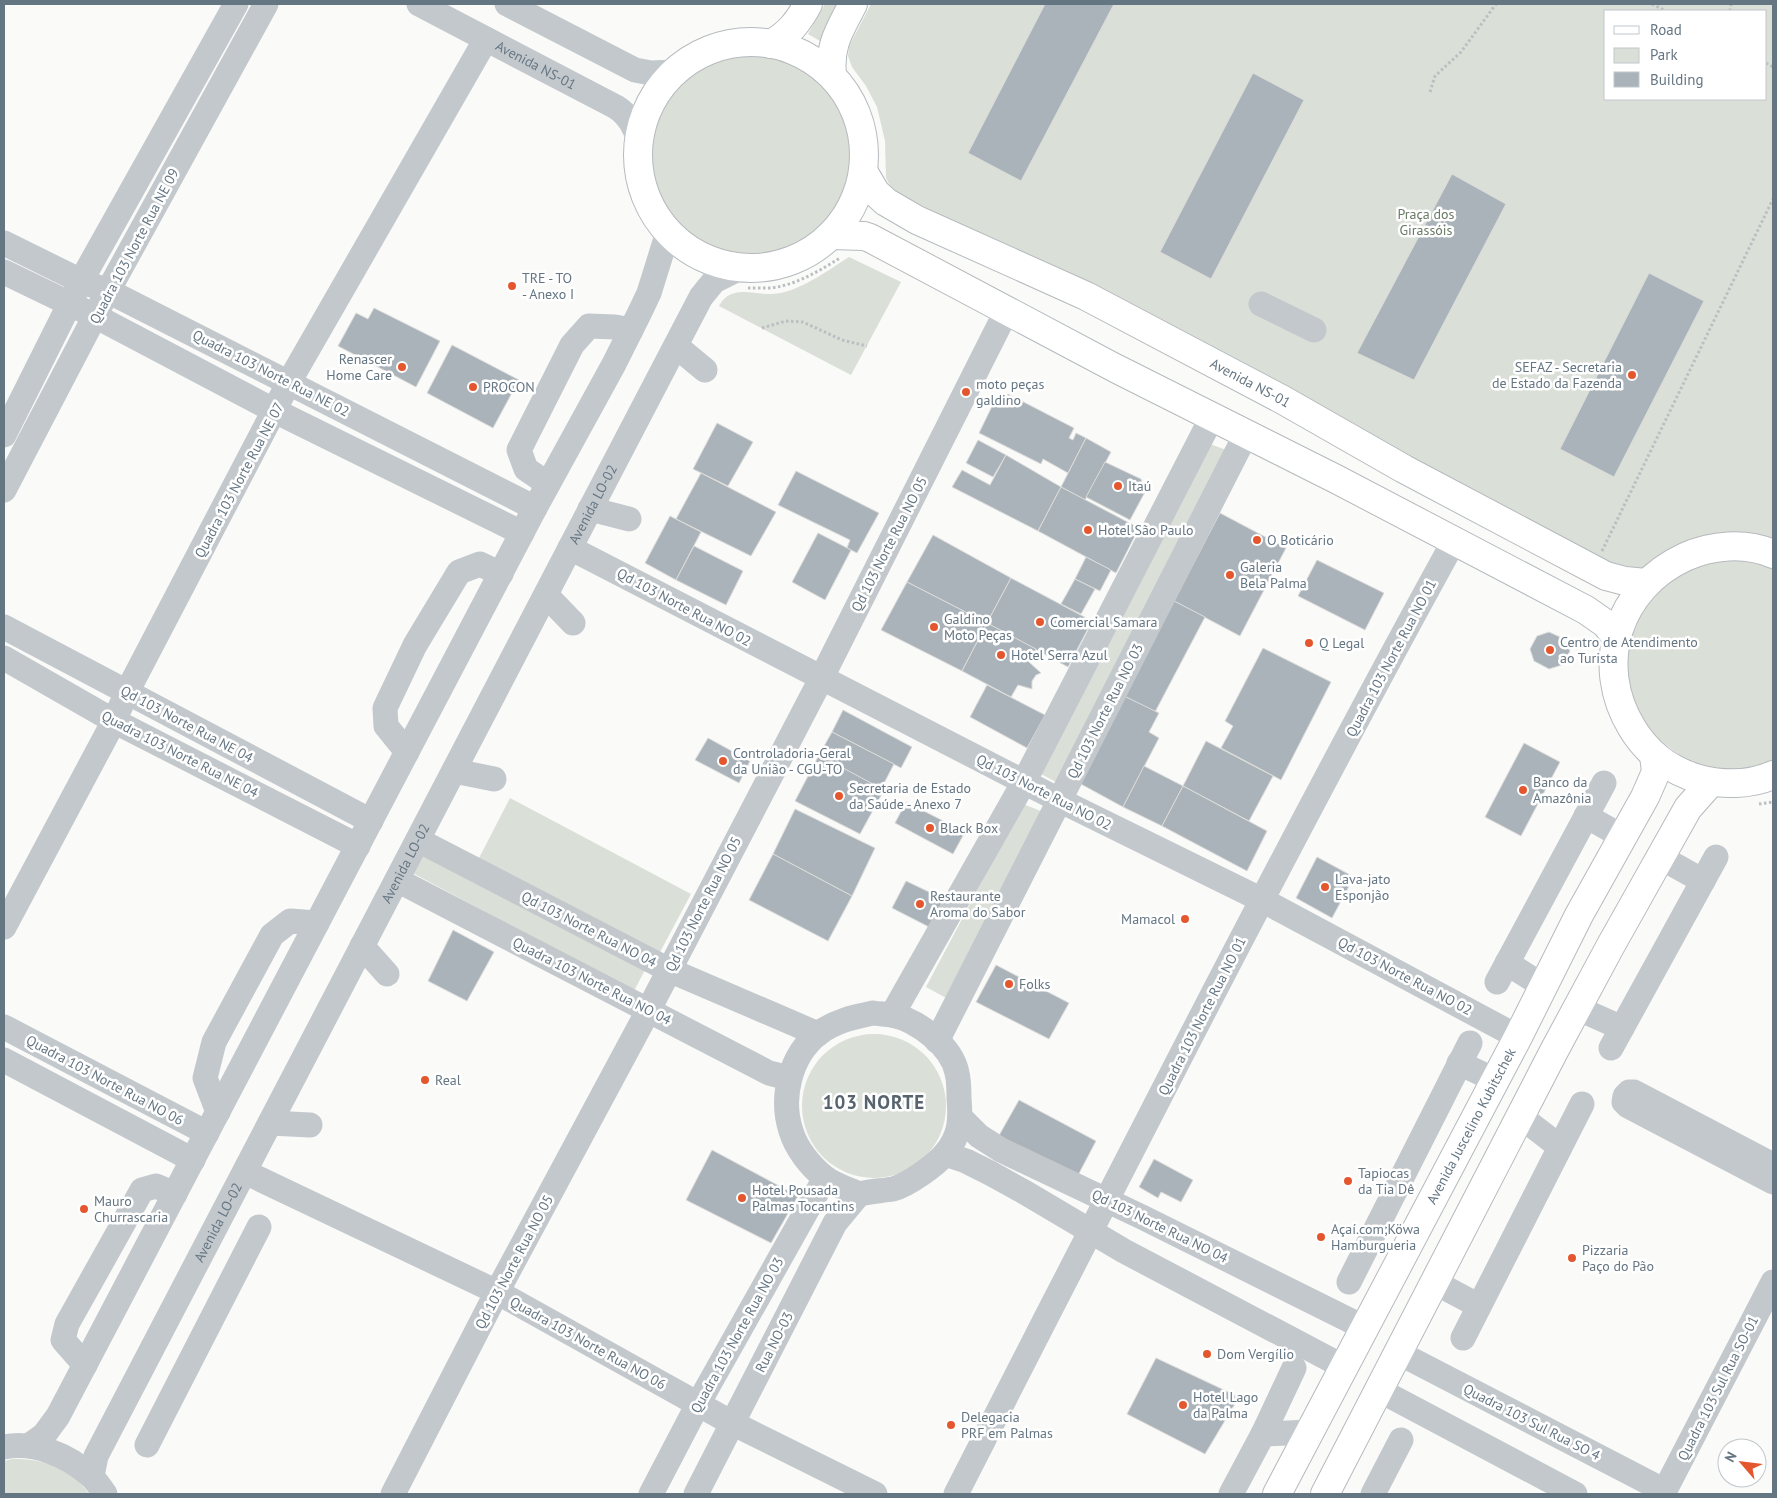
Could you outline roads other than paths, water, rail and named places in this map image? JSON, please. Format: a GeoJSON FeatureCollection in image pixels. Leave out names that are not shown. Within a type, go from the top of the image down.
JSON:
{"type":"FeatureCollection","features":[{"type":"Feature","properties":{"kind":"main road"},"geometry":{"type":"LineString","coordinates":[[771,44],[795,25],[808,4]]}},
{"type":"Feature","properties":{"kind":"main road"},"geometry":{"type":"LineString","coordinates":[[832,76],[831,56],[834,43],[853,4]]}},
{"type":"Feature","properties":{"kind":"main road","name":"Avenida NS-01"},"geometry":{"type":"LineString","coordinates":[[749,42],[771,44],[782,46],[806,56],[832,76],[849,97],[860,122],[864,149],[863,171],[854,202],[843,221],[839,244],[813,250],[793,260],[771,266],[741,278],[722,265],[701,257],[685,247],[668,232],[654,212],[642,185],[639,163],[640,141],[650,105],[675,72],[696,57],[720,47],[749,42]]}},
{"type":"Feature","properties":{"kind":"main road","name":"Avenida NS-01"},"geometry":{"type":"LineString","coordinates":[[863,171],[876,193],[886,202],[918,220],[1086,296],[1275,395],[1404,469],[1593,570],[1606,576],[1626,581],[1646,583]]}},
{"type":"Feature","properties":{"kind":"main road"},"geometry":{"type":"LineString","coordinates":[[839,244],[864,236],[870,238],[1115,368],[1336,479],[1586,610],[1606,624],[1616,637]]}},
{"type":"Feature","properties":{"kind":"main road"},"geometry":{"type":"LineString","coordinates":[[1771,548],[1734,546],[1701,550],[1674,562],[1646,583],[1634,598],[1622,620],[1616,637],[1613,661],[1617,697],[1623,714],[1639,739],[1654,755],[1671,767],[1690,776],[1711,782],[1734,784],[1763,779],[1773,775]]}},
{"type":"Feature","properties":{"kind":"main road","name":"Avenida Juscelino Kubitschek"},"geometry":{"type":"LineString","coordinates":[[1277,1494],[1518,1037],[1580,915],[1645,797],[1656,772],[1654,755]]}},
{"type":"Feature","properties":{"kind":"main road"},"geometry":{"type":"LineString","coordinates":[[1325,1494],[1577,1008],[1688,808],[1711,782]]}},
{"type":"Feature","properties":{"kind":"street","name":"Quadra 103 Norte Rua NE 09"},"geometry":{"type":"LineString","coordinates":[[4,435],[71,305],[81,281],[236,4]]}},
{"type":"Feature","properties":{"kind":"street","name":"Quadra 103 Norte Rua NE 09"},"geometry":{"type":"LineString","coordinates":[[4,490],[108,291],[266,4]]}},
{"type":"Feature","properties":{"kind":"street","name":"Avenida NS-01"},"geometry":{"type":"LineString","coordinates":[[419,4],[619,108],[633,124],[640,141]]}},
{"type":"Feature","properties":{"kind":"street"},"geometry":{"type":"LineString","coordinates":[[507,4],[635,70],[651,73],[675,72]]}},
{"type":"Feature","properties":{"kind":"street","name":"Quadra 103 Norte Rua NE 07"},"geometry":{"type":"LineString","coordinates":[[4,927],[114,721],[127,692],[289,382],[486,39]]}},
{"type":"Feature","properties":{"kind":"street"},"geometry":{"type":"LineString","coordinates":[[30,1445],[44,1435],[53,1424],[85,1365],[535,508],[631,330],[649,293],[668,232]]}},
{"type":"Feature","properties":{"kind":"street","name":"Quadra 103 Norte Rua NE 02"},"geometry":{"type":"LineString","coordinates":[[4,243],[81,281],[108,291],[535,508]]}},
{"type":"Feature","properties":{"kind":"street"},"geometry":{"type":"LineString","coordinates":[[4,272],[96,316],[275,411],[522,533]]}},
{"type":"Feature","properties":{"kind":"street","name":"Avenida LO-02"},"geometry":{"type":"LineString","coordinates":[[98,1485],[96,1456],[676,346],[707,288],[717,279],[741,278]]}},
{"type":"Feature","properties":{"kind":"street"},"geometry":{"type":"LineString","coordinates":[[1261,304],[1314,330]]}},
{"type":"Feature","properties":{"kind":"street","name":"Qd 103 Norte Rua NO 05"},"geometry":{"type":"LineString","coordinates":[[393,1494],[497,1292],[648,1011],[821,678],[1007,310]]}},
{"type":"Feature","properties":{"kind":"street"},"geometry":{"type":"LineString","coordinates":[[548,484],[526,469],[519,450],[572,345],[589,326],[616,327],[631,330]]}},
{"type":"Feature","properties":{"kind":"street"},"geometry":{"type":"LineString","coordinates":[[676,346],[704,370]]}},
{"type":"Feature","properties":{"kind":"street"},"geometry":{"type":"LineString","coordinates":[[892,1015],[1024,782],[1212,416]]}},
{"type":"Feature","properties":{"kind":"street","name":"Qd 103 Norte Rua NO 03"},"geometry":{"type":"LineString","coordinates":[[938,1041],[1246,434]]}},
{"type":"Feature","properties":{"kind":"street"},"geometry":{"type":"LineString","coordinates":[[590,509],[629,519]]}},
{"type":"Feature","properties":{"kind":"street","name":"Quadra 103 Norte Rua NO 01"},"geometry":{"type":"LineString","coordinates":[[956,1494],[1262,900],[1390,657],[1454,541]]}},
{"type":"Feature","properties":{"kind":"street","name":"Qd 103 Norte Rua NO 02"},"geometry":{"type":"LineString","coordinates":[[570,548],[1059,800],[1262,900],[1518,1037]]}},
{"type":"Feature","properties":{"kind":"street"},"geometry":{"type":"LineString","coordinates":[[408,752],[386,726],[385,708],[416,645],[458,572],[480,564],[501,574]]}},
{"type":"Feature","properties":{"kind":"street"},"geometry":{"type":"LineString","coordinates":[[546,594],[573,623]]}},
{"type":"Feature","properties":{"kind":"street","name":"Qd 103 Norte Rua NE 04"},"geometry":{"type":"LineString","coordinates":[[4,626],[371,821]]}},
{"type":"Feature","properties":{"kind":"street","name":"Quadra 103 Norte Rua NE 04"},"geometry":{"type":"LineString","coordinates":[[4,658],[114,721],[358,846]]}},
{"type":"Feature","properties":{"kind":"street"},"geometry":{"type":"LineString","coordinates":[[454,771],[494,779]]}},
{"type":"Feature","properties":{"kind":"street"},"geometry":{"type":"LineString","coordinates":[[1543,986],[1502,973],[1604,783]]}},
{"type":"Feature","properties":{"kind":"street"},"geometry":{"type":"LineString","coordinates":[[1586,816],[1623,836]]}},
{"type":"Feature","properties":{"kind":"street","name":"Qd 103 Norte Rua NO 04"},"geometry":{"type":"LineString","coordinates":[[418,840],[669,970],[818,1034]]}},
{"type":"Feature","properties":{"kind":"street"},"geometry":{"type":"LineString","coordinates":[[1660,857],[1703,881]]}},
{"type":"Feature","properties":{"kind":"street"},"geometry":{"type":"LineString","coordinates":[[1577,1008],[1617,1038],[1716,857]]}},
{"type":"Feature","properties":{"kind":"street","name":"Quadra 103 Norte Rua NO 04"},"geometry":{"type":"LineString","coordinates":[[397,880],[768,1073],[789,1078]]}},
{"type":"Feature","properties":{"kind":"street"},"geometry":{"type":"LineString","coordinates":[[212,1122],[205,1078],[214,1042],[272,935],[290,921],[317,923]]}},
{"type":"Feature","properties":{"kind":"street"},"geometry":{"type":"LineString","coordinates":[[362,946],[387,974]]}},
{"type":"Feature","properties":{"kind":"street"},"geometry":{"type":"LineString","coordinates":[[872,1013],[892,1015],[920,1026],[938,1041],[948,1053],[957,1071],[961,1118],[955,1138],[945,1154],[920,1175],[894,1188],[859,1194],[825,1178],[803,1155],[791,1132],[786,1105],[789,1078],[800,1054],[818,1034],[844,1019],[872,1013]]}},
{"type":"Feature","properties":{"kind":"street","name":"Quadra 103 Norte Rua NO 06"},"geometry":{"type":"LineString","coordinates":[[4,1027],[212,1122]]}},
{"type":"Feature","properties":{"kind":"street"},"geometry":{"type":"LineString","coordinates":[[1349,1282],[1464,1053],[1495,1080]]}},
{"type":"Feature","properties":{"kind":"street"},"geometry":{"type":"LineString","coordinates":[[4,1060],[193,1160]]}},
{"type":"Feature","properties":{"kind":"street"},"geometry":{"type":"LineString","coordinates":[[1773,1165],[1634,1092],[1629,1092],[1625,1096],[1624,1102],[1628,1106],[1773,1182]]}},
{"type":"Feature","properties":{"kind":"street"},"geometry":{"type":"LineString","coordinates":[[1463,1338],[1582,1104]]}},
{"type":"Feature","properties":{"kind":"street"},"geometry":{"type":"LineString","coordinates":[[1521,1117],[1560,1147]]}},
{"type":"Feature","properties":{"kind":"street","name":"Qd 103 Norte Rua NO 04"},"geometry":{"type":"LineString","coordinates":[[961,1118],[979,1136],[1001,1150],[1107,1200],[1365,1328]]}},
{"type":"Feature","properties":{"kind":"street"},"geometry":{"type":"LineString","coordinates":[[270,1123],[310,1125]]}},
{"type":"Feature","properties":{"kind":"street"},"geometry":{"type":"LineString","coordinates":[[945,1154],[966,1161],[997,1177],[1124,1251],[1344,1367]]}},
{"type":"Feature","properties":{"kind":"street","name":"Quadra 103 Norte Rua NO 06"},"geometry":{"type":"LineString","coordinates":[[245,1172],[497,1292],[732,1423],[875,1494]]}},
{"type":"Feature","properties":{"kind":"street","name":"Quadra 103 Norte Rua NO 03"},"geometry":{"type":"LineString","coordinates":[[651,1494],[698,1404],[825,1178]]}},
{"type":"Feature","properties":{"kind":"street"},"geometry":{"type":"LineString","coordinates":[[85,1365],[62,1340],[66,1324],[142,1190],[156,1186],[175,1194]]}},
{"type":"Feature","properties":{"kind":"street","name":"Rua NO-03"},"geometry":{"type":"LineString","coordinates":[[696,1494],[835,1223],[859,1194]]}},
{"type":"Feature","properties":{"kind":"street"},"geometry":{"type":"LineString","coordinates":[[116,1418],[152,1436],[253,1237],[220,1219]]}},
{"type":"Feature","properties":{"kind":"street"},"geometry":{"type":"LineString","coordinates":[[1372,1238],[1403,1256]]}},
{"type":"Feature","properties":{"kind":"street","name":"Quadra 103 Sul Rua SO-01"},"geometry":{"type":"LineString","coordinates":[[1664,1493],[1773,1282]]}},
{"type":"Feature","properties":{"kind":"street"},"geometry":{"type":"LineString","coordinates":[[1436,1283],[1480,1306]]}},
{"type":"Feature","properties":{"kind":"street","name":"Quadra 103 Sul Rua SO 4"},"geometry":{"type":"LineString","coordinates":[[1399,1353],[1664,1493]]}},
{"type":"Feature","properties":{"kind":"street"},"geometry":{"type":"LineString","coordinates":[[1231,1494],[1263,1434],[1294,1368]]}},
{"type":"Feature","properties":{"kind":"street"},"geometry":{"type":"LineString","coordinates":[[1379,1390],[1575,1494]]}},
{"type":"Feature","properties":{"kind":"street"},"geometry":{"type":"LineString","coordinates":[[1263,1434],[1311,1432]]}},
{"type":"Feature","properties":{"kind":"street"},"geometry":{"type":"LineString","coordinates":[[1373,1494],[1401,1440]]}},
{"type":"Feature","properties":{"kind":"street"},"geometry":{"type":"LineString","coordinates":[[4,1447],[30,1445],[67,1459],[98,1485]]}},
{"type":"Feature","properties":{"kind":"place","name":"TRE - TO - Anexo I"},"geometry":{"type":"Point","coordinates":[512,286]}},
{"type":"Feature","properties":{"kind":"place","name":"Renascer Home Care"},"geometry":{"type":"Point","coordinates":[402,367]}},
{"type":"Feature","properties":{"kind":"place","name":"SEFAZ - Secretaria de Estado da Fazenda"},"geometry":{"type":"Point","coordinates":[1632,375]}},
{"type":"Feature","properties":{"kind":"place","name":"PROCON"},"geometry":{"type":"Point","coordinates":[473,387]}},
{"type":"Feature","properties":{"kind":"place","name":"moto peças galdino"},"geometry":{"type":"Point","coordinates":[966,392]}},
{"type":"Feature","properties":{"kind":"place","name":"Itaú"},"geometry":{"type":"Point","coordinates":[1118,486]}},
{"type":"Feature","properties":{"kind":"place","name":"Hotel São Paulo"},"geometry":{"type":"Point","coordinates":[1088,530]}},
{"type":"Feature","properties":{"kind":"place","name":"O Boticário"},"geometry":{"type":"Point","coordinates":[1257,540]}},
{"type":"Feature","properties":{"kind":"place","name":"Galeria Bela Palma"},"geometry":{"type":"Point","coordinates":[1230,575]}},
{"type":"Feature","properties":{"kind":"place","name":"Comercial Samara"},"geometry":{"type":"Point","coordinates":[1040,622]}},
{"type":"Feature","properties":{"kind":"place","name":"Galdino Moto Peças"},"geometry":{"type":"Point","coordinates":[934,627]}},
{"type":"Feature","properties":{"kind":"place","name":"Q Legal"},"geometry":{"type":"Point","coordinates":[1309,643]}},
{"type":"Feature","properties":{"kind":"place","name":"Centro de Atendimento ao Turista"},"geometry":{"type":"Point","coordinates":[1550,650]}},
{"type":"Feature","properties":{"kind":"place","name":"Hotel Serra Azul"},"geometry":{"type":"Point","coordinates":[1001,655]}},
{"type":"Feature","properties":{"kind":"place","name":"Controladoria-Geral da União - CGU-TO"},"geometry":{"type":"Point","coordinates":[723,761]}},
{"type":"Feature","properties":{"kind":"place","name":"Banco da Amazônia"},"geometry":{"type":"Point","coordinates":[1523,790]}},
{"type":"Feature","properties":{"kind":"place","name":"Secretaria de Estado da Saúde - Anexo 7"},"geometry":{"type":"Point","coordinates":[839,796]}},
{"type":"Feature","properties":{"kind":"place","name":"Black Box"},"geometry":{"type":"Point","coordinates":[930,828]}},
{"type":"Feature","properties":{"kind":"place","name":"Lava-jato Esponjão"},"geometry":{"type":"Point","coordinates":[1325,887]}},
{"type":"Feature","properties":{"kind":"place","name":"Restaurante Aroma do Sabor"},"geometry":{"type":"Point","coordinates":[920,904]}},
{"type":"Feature","properties":{"kind":"place","name":"Mamacol"},"geometry":{"type":"Point","coordinates":[1185,919]}},
{"type":"Feature","properties":{"kind":"place","name":"Folks"},"geometry":{"type":"Point","coordinates":[1009,984]}},
{"type":"Feature","properties":{"kind":"place","name":"Real"},"geometry":{"type":"Point","coordinates":[425,1080]}},
{"type":"Feature","properties":{"kind":"place","name":"Tapiocas da Tia Dê"},"geometry":{"type":"Point","coordinates":[1348,1181]}},
{"type":"Feature","properties":{"kind":"place","name":"Hotel Pousada Palmas Tocantins"},"geometry":{"type":"Point","coordinates":[742,1198]}},
{"type":"Feature","properties":{"kind":"place","name":"Mauro Churrascaria"},"geometry":{"type":"Point","coordinates":[84,1209]}},
{"type":"Feature","properties":{"kind":"place","name":"Açaí.com;Köwa Hamburgueria"},"geometry":{"type":"Point","coordinates":[1321,1237]}},
{"type":"Feature","properties":{"kind":"place","name":"Pizzaria Paço do Pão"},"geometry":{"type":"Point","coordinates":[1572,1258]}},
{"type":"Feature","properties":{"kind":"place","name":"Dom Vergílio"},"geometry":{"type":"Point","coordinates":[1207,1354]}},
{"type":"Feature","properties":{"kind":"place","name":"Hotel Lago da Palma"},"geometry":{"type":"Point","coordinates":[1183,1405]}},
{"type":"Feature","properties":{"kind":"place","name":"Delegacia PRF em Palmas"},"geometry":{"type":"Point","coordinates":[951,1425]}},
{"type":"Feature","properties":{"kind":"district","name":"103 NORTE"},"geometry":{"type":"Point","coordinates":[874,1102]}},
{"type":"Feature","properties":{"kind":"park label","name":"Praça dos Girassóis"},"geometry":{"type":"Point","coordinates":[1426,222]}}]}
